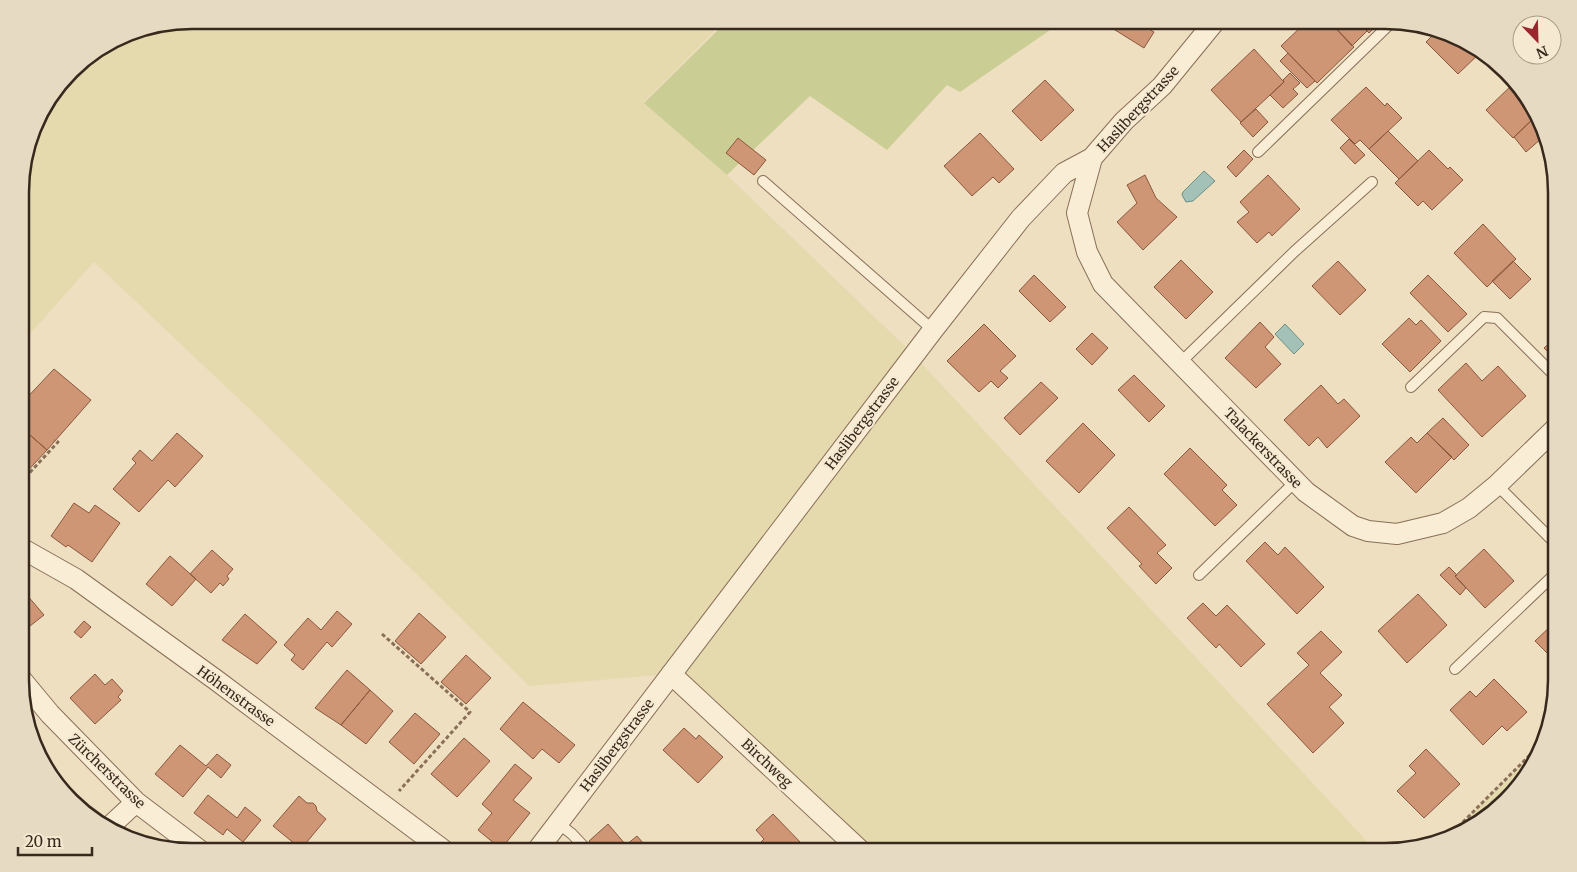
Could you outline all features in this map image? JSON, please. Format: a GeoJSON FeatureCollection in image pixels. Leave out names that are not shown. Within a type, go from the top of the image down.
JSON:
{"type":"FeatureCollection","features":[{"type":"Feature","properties":{"kind":"street","name":"Haslibergstrasse"},"geometry":{"type":"LineString","coordinates":[[543,843],[933,330],[1021,218],[1064,173],[1092,158],[1124,121],[1162,86],[1209,29]]}},
{"type":"Feature","properties":{"kind":"street","name":"Talackerstrasse"},"geometry":{"type":"LineString","coordinates":[[1092,158],[1077,213],[1087,252],[1103,284],[1295,482],[1353,526],[1368,531],[1397,534],[1444,523],[1469,508],[1497,485],[1548,436]]}},
{"type":"Feature","properties":{"kind":"street","name":"Höhenstrasse"},"geometry":{"type":"LineString","coordinates":[[29,553],[76,579],[216,680],[434,843]]}},
{"type":"Feature","properties":{"kind":"street","name":"Birchweg"},"geometry":{"type":"LineString","coordinates":[[672,674],[852,843]]}},
{"type":"Feature","properties":{"kind":"street","name":"Zürcherstrasse"},"geometry":{"type":"LineString","coordinates":[[29,689],[50,714],[136,802],[190,843]]}},
{"type":"Feature","properties":{"kind":"street"},"geometry":{"type":"LineString","coordinates":[[114,823],[136,802]]}},
{"type":"Feature","properties":{"kind":"lane"},"geometry":{"type":"LineString","coordinates":[[1258,152],[1385,29]]}},
{"type":"Feature","properties":{"kind":"lane"},"geometry":{"type":"LineString","coordinates":[[763,181],[933,330]]}},
{"type":"Feature","properties":{"kind":"lane"},"geometry":{"type":"LineString","coordinates":[[1180,363],[1295,252],[1372,182]]}},
{"type":"Feature","properties":{"kind":"lane"},"geometry":{"type":"LineString","coordinates":[[1411,386],[1484,317],[1497,318],[1548,369]]}},
{"type":"Feature","properties":{"kind":"lane"},"geometry":{"type":"LineString","coordinates":[[1199,575],[1295,482]]}},
{"type":"Feature","properties":{"kind":"lane"},"geometry":{"type":"LineString","coordinates":[[1497,485],[1548,536]]}},
{"type":"Feature","properties":{"kind":"lane"},"geometry":{"type":"LineString","coordinates":[[1455,669],[1548,581]]}},
{"type":"Feature","properties":{"kind":"lane"},"geometry":{"type":"LineString","coordinates":[[558,823],[580,843]]}},
{"type":"Feature","properties":{"kind":"path"},"geometry":{"type":"LineString","coordinates":[[29,473],[58,442],[54,440]]}},
{"type":"Feature","properties":{"kind":"path"},"geometry":{"type":"LineString","coordinates":[[382,634],[470,712],[386,807]]}},
{"type":"Feature","properties":{"kind":"path"},"geometry":{"type":"LineString","coordinates":[[1459,825],[1529,755]]}},
{"type":"Feature","properties":{"kind":"shaded area"},"geometry":{"type":"Polygon","coordinates":[[[181,29],[716,29],[644,102],[727,175],[911,352],[1369,843],[852,843],[671,674],[529,686],[263,422],[94,262],[29,335],[29,192],[30,170],[37,139],[56,101],[69,84],[92,62],[129,41],[149,34],[181,29]]]}},
{"type":"Feature","properties":{"kind":"shaded area"},"geometry":{"type":"Polygon","coordinates":[[[1529,756],[1515,780],[1501,796],[1485,810],[1461,824],[1529,756]]]}},
{"type":"Feature","properties":{"kind":"green space"},"geometry":{"type":"Polygon","coordinates":[[[719,29],[1052,29],[960,92],[947,85],[887,150],[810,96],[727,175],[644,103],[719,29]]]}},
{"type":"Feature","properties":{"kind":"water"},"geometry":{"type":"Polygon","coordinates":[[[1204,171],[1215,181],[1193,201],[1186,202],[1182,195],[1183,192],[1204,171]]]}},
{"type":"Feature","properties":{"kind":"water"},"geometry":{"type":"Polygon","coordinates":[[[1285,324],[1304,344],[1294,354],[1275,334],[1285,324]]]}},
{"type":"Feature","properties":{"kind":"building"},"geometry":{"type":"Polygon","coordinates":[[[1113,29],[1149,29],[1154,32],[1144,48],[1113,29]]]}},
{"type":"Feature","properties":{"kind":"building"},"geometry":{"type":"Polygon","coordinates":[[[1299,29],[1337,29],[1354,47],[1317,83],[1281,46],[1299,29]]]}},
{"type":"Feature","properties":{"kind":"building"},"geometry":{"type":"Polygon","coordinates":[[[1336,29],[1365,29],[1367,31],[1352,46],[1336,29]]]}},
{"type":"Feature","properties":{"kind":"building"},"geometry":{"type":"Polygon","coordinates":[[[1365,29],[1373,29],[1369,33],[1365,29]]]}},
{"type":"Feature","properties":{"kind":"building"},"geometry":{"type":"Polygon","coordinates":[[[1432,36],[1448,41],[1476,57],[1458,74],[1426,42],[1432,36]]]}},
{"type":"Feature","properties":{"kind":"building"},"geometry":{"type":"Polygon","coordinates":[[[1254,49],[1284,82],[1241,122],[1211,90],[1254,49]]]}},
{"type":"Feature","properties":{"kind":"building"},"geometry":{"type":"Polygon","coordinates":[[[1288,53],[1315,81],[1307,88],[1280,61],[1288,53]]]}},
{"type":"Feature","properties":{"kind":"building"},"geometry":{"type":"Polygon","coordinates":[[[1290,73],[1300,83],[1293,89],[1298,94],[1283,108],[1270,95],[1284,82],[1283,80],[1290,73]]]}},
{"type":"Feature","properties":{"kind":"building"},"geometry":{"type":"Polygon","coordinates":[[[1045,80],[1074,110],[1041,141],[1012,111],[1045,80]]]}},
{"type":"Feature","properties":{"kind":"building"},"geometry":{"type":"Polygon","coordinates":[[[1366,87],[1385,106],[1387,103],[1402,118],[1369,149],[1360,140],[1355,144],[1331,120],[1366,87]]]}},
{"type":"Feature","properties":{"kind":"building"},"geometry":{"type":"Polygon","coordinates":[[[1510,87],[1521,101],[1531,121],[1513,138],[1486,110],[1510,87]]]}},
{"type":"Feature","properties":{"kind":"building"},"geometry":{"type":"Polygon","coordinates":[[[1256,109],[1268,122],[1253,137],[1240,123],[1256,109]]]}},
{"type":"Feature","properties":{"kind":"building"},"geometry":{"type":"Polygon","coordinates":[[[1531,121],[1540,140],[1526,152],[1514,137],[1531,121]]]}},
{"type":"Feature","properties":{"kind":"building"},"geometry":{"type":"Polygon","coordinates":[[[1388,131],[1418,161],[1399,179],[1369,149],[1388,131]]]}},
{"type":"Feature","properties":{"kind":"building"},"geometry":{"type":"Polygon","coordinates":[[[980,133],[1014,169],[999,183],[993,177],[972,196],[944,166],[980,133]]]}},
{"type":"Feature","properties":{"kind":"building"},"geometry":{"type":"Polygon","coordinates":[[[738,138],[766,160],[754,175],[726,153],[738,138]]]}},
{"type":"Feature","properties":{"kind":"building"},"geometry":{"type":"Polygon","coordinates":[[[1349,139],[1365,155],[1355,164],[1340,148],[1349,139]]]}},
{"type":"Feature","properties":{"kind":"building"},"geometry":{"type":"Polygon","coordinates":[[[1244,150],[1253,159],[1236,177],[1227,167],[1244,150]]]}},
{"type":"Feature","properties":{"kind":"building"},"geometry":{"type":"Polygon","coordinates":[[[1429,150],[1448,169],[1450,167],[1463,180],[1432,210],[1423,201],[1418,206],[1395,183],[1429,150]]]}},
{"type":"Feature","properties":{"kind":"building"},"geometry":{"type":"Polygon","coordinates":[[[1145,175],[1156,198],[1177,217],[1143,250],[1117,222],[1137,203],[1127,185],[1145,175]]]}},
{"type":"Feature","properties":{"kind":"building"},"geometry":{"type":"Polygon","coordinates":[[[1268,175],[1300,209],[1272,236],[1269,232],[1257,243],[1237,222],[1249,212],[1240,202],[1268,175]]]}},
{"type":"Feature","properties":{"kind":"building"},"geometry":{"type":"Polygon","coordinates":[[[1483,224],[1516,259],[1487,287],[1454,253],[1483,224]]]}},
{"type":"Feature","properties":{"kind":"building"},"geometry":{"type":"Polygon","coordinates":[[[1181,260],[1213,292],[1186,319],[1154,287],[1181,260]]]}},
{"type":"Feature","properties":{"kind":"building"},"geometry":{"type":"Polygon","coordinates":[[[1338,261],[1366,290],[1340,315],[1312,286],[1338,261]]]}},
{"type":"Feature","properties":{"kind":"building"},"geometry":{"type":"Polygon","coordinates":[[[1513,261],[1531,279],[1510,299],[1492,281],[1513,261]]]}},
{"type":"Feature","properties":{"kind":"building"},"geometry":{"type":"Polygon","coordinates":[[[1034,275],[1066,307],[1050,322],[1019,291],[1034,275]]]}},
{"type":"Feature","properties":{"kind":"building"},"geometry":{"type":"Polygon","coordinates":[[[1428,275],[1467,314],[1448,332],[1410,293],[1428,275]]]}},
{"type":"Feature","properties":{"kind":"building"},"geometry":{"type":"Polygon","coordinates":[[[1409,318],[1416,325],[1421,320],[1441,341],[1410,372],[1382,344],[1409,318]]]}},
{"type":"Feature","properties":{"kind":"building"},"geometry":{"type":"Polygon","coordinates":[[[1260,322],[1274,337],[1265,347],[1281,364],[1256,388],[1225,358],[1260,322]]]}},
{"type":"Feature","properties":{"kind":"building"},"geometry":{"type":"Polygon","coordinates":[[[984,324],[1016,356],[1000,371],[1008,378],[998,388],[991,381],[979,392],[947,361],[984,324]]]}},
{"type":"Feature","properties":{"kind":"building"},"geometry":{"type":"Polygon","coordinates":[[[1092,333],[1108,348],[1092,365],[1076,349],[1092,333]]]}},
{"type":"Feature","properties":{"kind":"building"},"geometry":{"type":"Polygon","coordinates":[[[1466,363],[1482,381],[1498,366],[1526,396],[1482,437],[1438,390],[1466,363]]]}},
{"type":"Feature","properties":{"kind":"building"},"geometry":{"type":"Polygon","coordinates":[[[54,369],[91,400],[47,450],[29,434],[29,396],[54,369]]]}},
{"type":"Feature","properties":{"kind":"building"},"geometry":{"type":"Polygon","coordinates":[[[1134,375],[1165,406],[1149,422],[1118,390],[1134,375]]]}},
{"type":"Feature","properties":{"kind":"building"},"geometry":{"type":"Polygon","coordinates":[[[1041,382],[1058,398],[1020,435],[1004,418],[1041,382]]]}},
{"type":"Feature","properties":{"kind":"building"},"geometry":{"type":"Polygon","coordinates":[[[1321,385],[1338,404],[1344,399],[1360,416],[1327,448],[1318,437],[1309,446],[1284,420],[1321,385]]]}},
{"type":"Feature","properties":{"kind":"building"},"geometry":{"type":"Polygon","coordinates":[[[1443,418],[1469,445],[1454,460],[1427,433],[1443,418]]]}},
{"type":"Feature","properties":{"kind":"building"},"geometry":{"type":"Polygon","coordinates":[[[1083,423],[1115,455],[1079,493],[1046,461],[1083,423]]]}},
{"type":"Feature","properties":{"kind":"building"},"geometry":{"type":"Polygon","coordinates":[[[177,433],[203,456],[175,487],[168,480],[139,512],[113,489],[136,463],[132,459],[140,450],[152,461],[177,433]]]}},
{"type":"Feature","properties":{"kind":"building"},"geometry":{"type":"Polygon","coordinates":[[[1427,433],[1452,457],[1416,493],[1385,462],[1411,437],[1417,443],[1427,433]]]}},
{"type":"Feature","properties":{"kind":"building"},"geometry":{"type":"Polygon","coordinates":[[[29,434],[47,450],[29,469],[29,434]]]}},
{"type":"Feature","properties":{"kind":"building"},"geometry":{"type":"Polygon","coordinates":[[[1190,448],[1227,485],[1222,490],[1237,505],[1215,526],[1164,474],[1190,448]]]}},
{"type":"Feature","properties":{"kind":"building"},"geometry":{"type":"Polygon","coordinates":[[[74,503],[89,513],[95,505],[120,523],[92,562],[68,545],[66,547],[51,536],[74,503]]]}},
{"type":"Feature","properties":{"kind":"building"},"geometry":{"type":"Polygon","coordinates":[[[1129,507],[1166,545],[1157,553],[1172,568],[1156,584],[1139,566],[1142,564],[1107,528],[1129,507]]]}},
{"type":"Feature","properties":{"kind":"building"},"geometry":{"type":"Polygon","coordinates":[[[1265,542],[1278,555],[1285,547],[1324,587],[1297,614],[1246,561],[1265,542]]]}},
{"type":"Feature","properties":{"kind":"building"},"geometry":{"type":"Polygon","coordinates":[[[1484,549],[1514,581],[1485,608],[1455,576],[1484,549]]]}},
{"type":"Feature","properties":{"kind":"building"},"geometry":{"type":"Polygon","coordinates":[[[212,550],[233,569],[227,576],[229,579],[223,586],[220,583],[211,593],[190,574],[212,550]]]}},
{"type":"Feature","properties":{"kind":"building"},"geometry":{"type":"Polygon","coordinates":[[[170,556],[196,579],[172,606],[146,584],[170,556]]]}},
{"type":"Feature","properties":{"kind":"building"},"geometry":{"type":"Polygon","coordinates":[[[1449,567],[1466,588],[1460,595],[1440,575],[1449,567]]]}},
{"type":"Feature","properties":{"kind":"building"},"geometry":{"type":"Polygon","coordinates":[[[1418,594],[1447,625],[1407,663],[1378,631],[1418,594]]]}},
{"type":"Feature","properties":{"kind":"building"},"geometry":{"type":"Polygon","coordinates":[[[29,597],[44,615],[29,627],[29,597]]]}},
{"type":"Feature","properties":{"kind":"building"},"geometry":{"type":"Polygon","coordinates":[[[1203,603],[1216,616],[1227,605],[1265,644],[1241,667],[1219,644],[1216,648],[1187,618],[1203,603]]]}},
{"type":"Feature","properties":{"kind":"building"},"geometry":{"type":"Polygon","coordinates":[[[337,611],[352,624],[332,647],[327,642],[303,670],[291,660],[295,655],[284,645],[308,618],[321,630],[337,611]]]}},
{"type":"Feature","properties":{"kind":"building"},"geometry":{"type":"Polygon","coordinates":[[[419,613],[446,637],[421,664],[395,641],[419,613]]]}},
{"type":"Feature","properties":{"kind":"building"},"geometry":{"type":"Polygon","coordinates":[[[245,614],[277,642],[257,664],[222,640],[245,614]]]}},
{"type":"Feature","properties":{"kind":"building"},"geometry":{"type":"Polygon","coordinates":[[[84,621],[91,627],[81,638],[74,632],[84,621]]]}},
{"type":"Feature","properties":{"kind":"building"},"geometry":{"type":"Polygon","coordinates":[[[1548,629],[1548,654],[1535,641],[1548,629]]]}},
{"type":"Feature","properties":{"kind":"building"},"geometry":{"type":"Polygon","coordinates":[[[1321,631],[1342,652],[1320,673],[1342,695],[1329,707],[1344,723],[1313,753],[1267,704],[1309,665],[1297,653],[1321,631]]]}},
{"type":"Feature","properties":{"kind":"building"},"geometry":{"type":"Polygon","coordinates":[[[466,655],[491,678],[466,704],[441,682],[466,655]]]}},
{"type":"Feature","properties":{"kind":"building"},"geometry":{"type":"Polygon","coordinates":[[[347,670],[370,690],[341,725],[315,708],[347,670]]]}},
{"type":"Feature","properties":{"kind":"building"},"geometry":{"type":"Polygon","coordinates":[[[95,674],[105,685],[112,679],[123,691],[118,697],[121,700],[95,724],[70,698],[95,674]]]}},
{"type":"Feature","properties":{"kind":"building"},"geometry":{"type":"Polygon","coordinates":[[[1494,679],[1527,712],[1507,731],[1502,726],[1483,745],[1450,710],[1470,691],[1476,697],[1494,679]]]}},
{"type":"Feature","properties":{"kind":"building"},"geometry":{"type":"Polygon","coordinates":[[[370,690],[393,711],[366,744],[341,725],[370,690]]]}},
{"type":"Feature","properties":{"kind":"building"},"geometry":{"type":"Polygon","coordinates":[[[523,702],[575,745],[559,763],[542,749],[533,759],[500,729],[523,702]]]}},
{"type":"Feature","properties":{"kind":"building"},"geometry":{"type":"Polygon","coordinates":[[[415,713],[440,734],[414,764],[389,742],[415,713]]]}},
{"type":"Feature","properties":{"kind":"building"},"geometry":{"type":"Polygon","coordinates":[[[684,728],[696,739],[699,735],[723,757],[698,783],[663,750],[684,728]]]}},
{"type":"Feature","properties":{"kind":"building"},"geometry":{"type":"Polygon","coordinates":[[[464,738],[490,761],[457,797],[431,774],[464,738]]]}},
{"type":"Feature","properties":{"kind":"building"},"geometry":{"type":"Polygon","coordinates":[[[180,745],[206,766],[217,754],[231,765],[221,778],[208,767],[183,797],[155,774],[180,745]]]}},
{"type":"Feature","properties":{"kind":"building"},"geometry":{"type":"Polygon","coordinates":[[[1426,749],[1460,784],[1424,818],[1397,791],[1416,773],[1409,766],[1426,749]]]}},
{"type":"Feature","properties":{"kind":"building"},"geometry":{"type":"Polygon","coordinates":[[[515,764],[532,778],[513,800],[530,813],[506,843],[494,843],[478,830],[492,813],[482,804],[515,764]]]}},
{"type":"Feature","properties":{"kind":"building"},"geometry":{"type":"Polygon","coordinates":[[[208,795],[237,818],[245,807],[261,820],[243,842],[227,829],[223,835],[194,813],[208,795]]]}},
{"type":"Feature","properties":{"kind":"building"},"geometry":{"type":"Polygon","coordinates":[[[299,796],[307,803],[313,803],[317,811],[326,819],[306,843],[294,843],[273,826],[299,796]]]}},
{"type":"Feature","properties":{"kind":"building"},"geometry":{"type":"Polygon","coordinates":[[[773,814],[801,843],[760,843],[764,839],[756,830],[773,814]]]}},
{"type":"Feature","properties":{"kind":"building"},"geometry":{"type":"Polygon","coordinates":[[[608,824],[624,843],[591,843],[589,841],[608,824]]]}},
{"type":"Feature","properties":{"kind":"building"},"geometry":{"type":"Polygon","coordinates":[[[637,836],[643,843],[628,843],[637,836]]]}}]}
